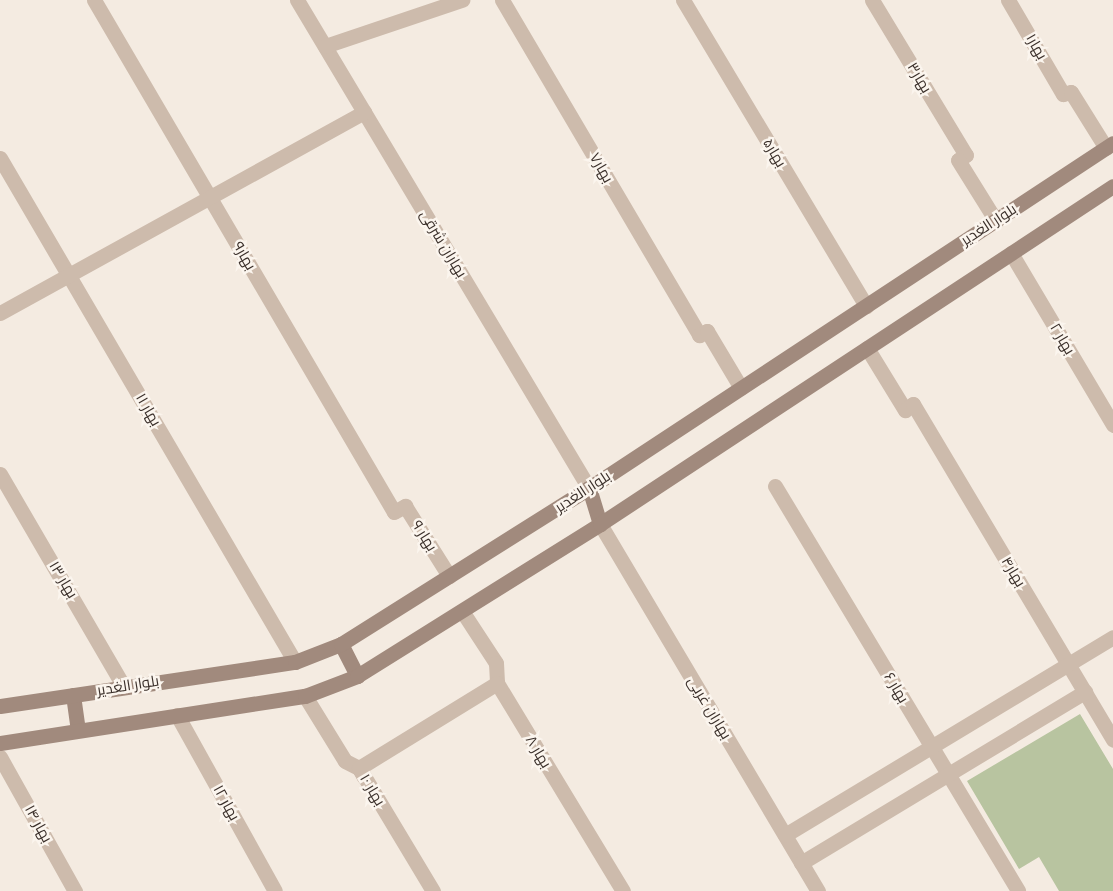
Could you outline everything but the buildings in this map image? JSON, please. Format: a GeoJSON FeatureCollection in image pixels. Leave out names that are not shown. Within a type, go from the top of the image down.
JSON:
{"type":"FeatureCollection","features":[{"type":"Feature","properties":{"kind":"main road","name":"بلوار الغدیر"},"geometry":{"type":"LineString","coordinates":[[0,706],[296,662],[341,644],[589,488],[1110,146]]}},
{"type":"Feature","properties":{"kind":"main road"},"geometry":{"type":"LineString","coordinates":[[0,743],[305,696],[357,676],[600,524],[1113,186]]}},
{"type":"Feature","properties":{"kind":"main road"},"geometry":{"type":"LineString","coordinates":[[589,488],[600,524]]}},
{"type":"Feature","properties":{"kind":"main road"},"geometry":{"type":"LineString","coordinates":[[341,644],[357,676]]}},
{"type":"Feature","properties":{"kind":"main road"},"geometry":{"type":"LineString","coordinates":[[73,695],[78,730]]}},
{"type":"Feature","properties":{"kind":"street","name":"بهار۹"},"geometry":{"type":"LineString","coordinates":[[94,0],[394,512]]}},
{"type":"Feature","properties":{"kind":"street","name":"بهاران شرقی"},"geometry":{"type":"LineString","coordinates":[[297,0],[589,488]]}},
{"type":"Feature","properties":{"kind":"street"},"geometry":{"type":"LineString","coordinates":[[325,46],[462,0]]}},
{"type":"Feature","properties":{"kind":"street","name":"بهار۷"},"geometry":{"type":"LineString","coordinates":[[502,0],[699,335],[707,331],[741,388]]}},
{"type":"Feature","properties":{"kind":"street","name":"بهار۵"},"geometry":{"type":"LineString","coordinates":[[683,0],[866,306]]}},
{"type":"Feature","properties":{"kind":"street","name":"بهار۳"},"geometry":{"type":"LineString","coordinates":[[872,0],[966,155],[958,160],[996,221]]}},
{"type":"Feature","properties":{"kind":"street","name":"بهار۱"},"geometry":{"type":"LineString","coordinates":[[1008,0],[1063,94],[1071,92],[1110,146]]}},
{"type":"Feature","properties":{"kind":"street"},"geometry":{"type":"LineString","coordinates":[[0,313],[364,112]]}},
{"type":"Feature","properties":{"kind":"street","name":"بهار ۱۱"},"geometry":{"type":"LineString","coordinates":[[0,158],[296,662]]}},
{"type":"Feature","properties":{"kind":"street","name":"بهار ۲"},"geometry":{"type":"LineString","coordinates":[[1011,253],[1113,425]]}},
{"type":"Feature","properties":{"kind":"street","name":"بهار۴"},"geometry":{"type":"LineString","coordinates":[[867,348],[904,410],[913,404],[1113,740]]}},
{"type":"Feature","properties":{"kind":"street","name":"بهار ۱۳"},"geometry":{"type":"LineString","coordinates":[[0,474],[124,687]]}},
{"type":"Feature","properties":{"kind":"street","name":"بهار ۶"},"geometry":{"type":"LineString","coordinates":[[775,486],[1018,891]]}},
{"type":"Feature","properties":{"kind":"street","name":"بهار ۹"},"geometry":{"type":"LineString","coordinates":[[394,512],[405,506],[448,576]]}},
{"type":"Feature","properties":{"kind":"street","name":"بهاران غربی"},"geometry":{"type":"LineString","coordinates":[[600,524],[818,891]]}},
{"type":"Feature","properties":{"kind":"street","name":"بهار ۸"},"geometry":{"type":"LineString","coordinates":[[462,611],[496,663],[496,683],[622,891]]}},
{"type":"Feature","properties":{"kind":"street"},"geometry":{"type":"LineString","coordinates":[[785,835],[1113,637]]}},
{"type":"Feature","properties":{"kind":"street"},"geometry":{"type":"LineString","coordinates":[[359,768],[496,683]]}},
{"type":"Feature","properties":{"kind":"street"},"geometry":{"type":"LineString","coordinates":[[801,863],[1085,693]]}},
{"type":"Feature","properties":{"kind":"street","name":"بهار ۱۰"},"geometry":{"type":"LineString","coordinates":[[305,696],[345,761],[359,768],[433,891]]}},
{"type":"Feature","properties":{"kind":"street","name":"بهار ۱۲"},"geometry":{"type":"LineString","coordinates":[[177,715],[274,891]]}},
{"type":"Feature","properties":{"kind":"street","name":"بهار ۱۴"},"geometry":{"type":"LineString","coordinates":[[0,757],[75,891]]}},
{"type":"Feature","properties":{"kind":"green space"},"geometry":{"type":"Polygon","coordinates":[[[1080,714],[1113,769],[1113,891],[1059,891],[1039,857],[1019,869],[967,781],[1080,714]]]}}]}
